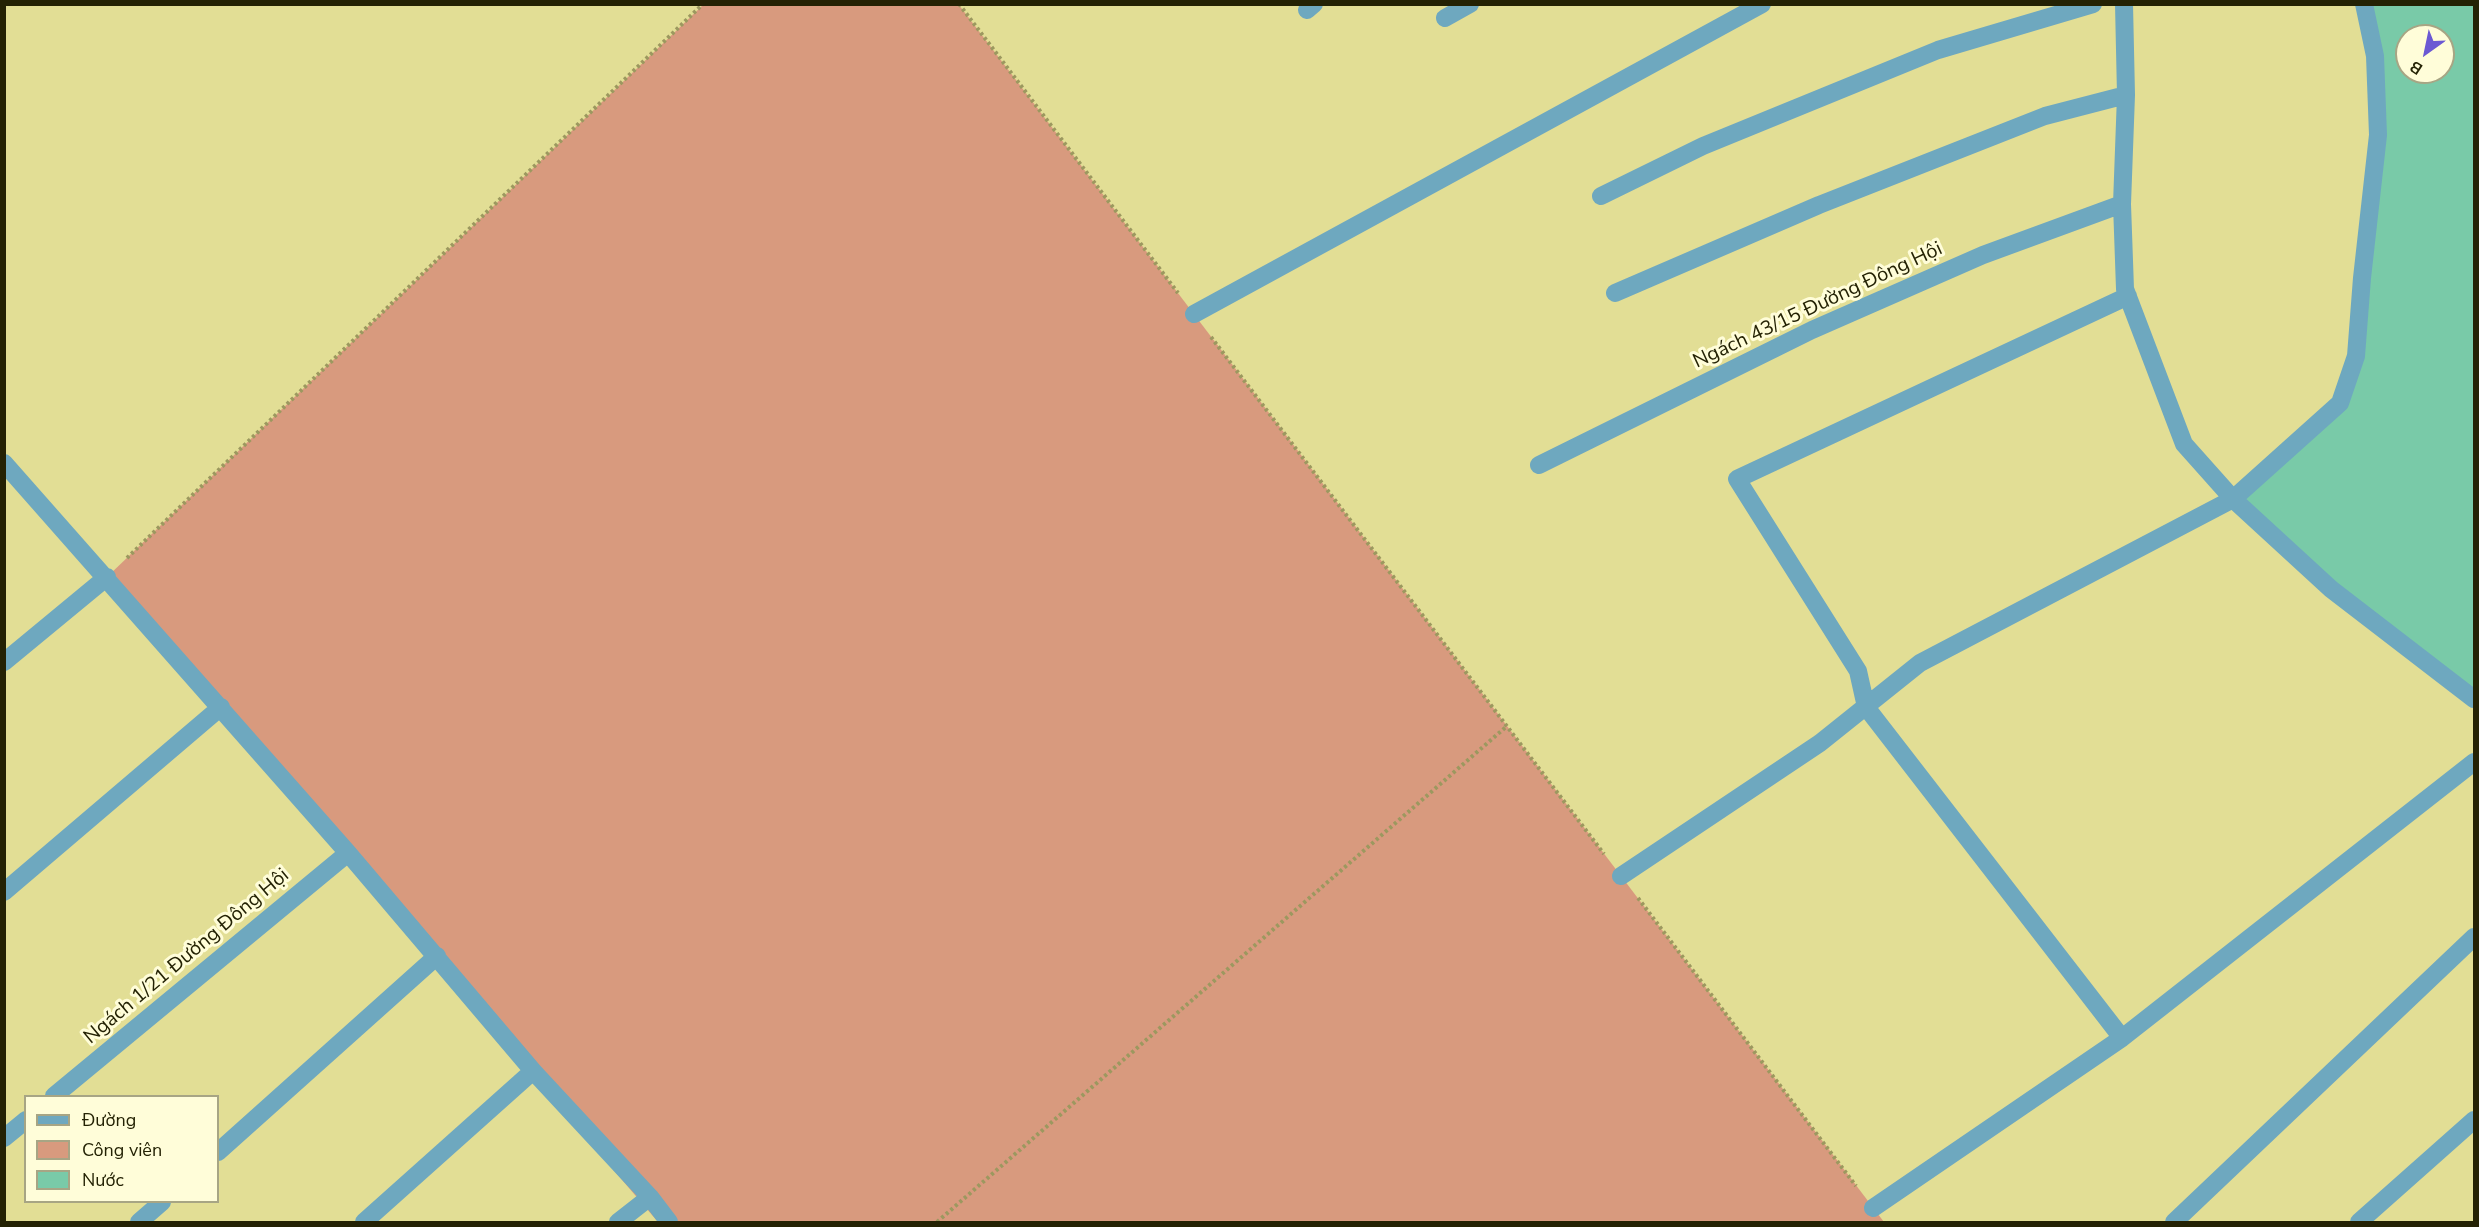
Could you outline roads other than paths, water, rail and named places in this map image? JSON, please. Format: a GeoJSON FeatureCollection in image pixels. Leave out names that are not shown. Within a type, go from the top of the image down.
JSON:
{"type":"FeatureCollection","features":[{"type":"Feature","properties":{"kind":"street"},"geometry":{"type":"LineString","coordinates":[[1445,18],[1470,4]]}},
{"type":"Feature","properties":{"kind":"street"},"geometry":{"type":"LineString","coordinates":[[1194,314],[1762,4]]}},
{"type":"Feature","properties":{"kind":"street"},"geometry":{"type":"LineString","coordinates":[[1601,196],[1702,147],[1938,50],[2093,4]]}},
{"type":"Feature","properties":{"kind":"street"},"geometry":{"type":"LineString","coordinates":[[2124,4],[2126,95],[2122,204],[2125,289],[2184,444],[2233,499],[2331,589],[2475,699]]}},
{"type":"Feature","properties":{"kind":"street"},"geometry":{"type":"LineString","coordinates":[[1621,876],[1820,743],[1920,663],[2233,499],[2340,403],[2356,356],[2378,135],[2375,56],[2364,4]]}},
{"type":"Feature","properties":{"kind":"street"},"geometry":{"type":"LineString","coordinates":[[1615,293],[1819,204],[2045,116],[2126,95]]}},
{"type":"Feature","properties":{"kind":"street","name":"Ngách 43/15 Đường Đông Hội"},"geometry":{"type":"LineString","coordinates":[[1539,465],[1812,330],[1983,255],[2122,204]]}},
{"type":"Feature","properties":{"kind":"street"},"geometry":{"type":"LineString","coordinates":[[2122,1038],[1866,707],[1858,671],[1737,479],[2128,296]]}},
{"type":"Feature","properties":{"kind":"street"},"geometry":{"type":"LineString","coordinates":[[4,462],[348,853],[533,1071],[650,1197],[669,1222]]}},
{"type":"Feature","properties":{"kind":"street"},"geometry":{"type":"LineString","coordinates":[[4,662],[107,577]]}},
{"type":"Feature","properties":{"kind":"street"},"geometry":{"type":"LineString","coordinates":[[4,892],[221,707]]}},
{"type":"Feature","properties":{"kind":"street"},"geometry":{"type":"LineString","coordinates":[[1873,1208],[2122,1038],[2475,762]]}},
{"type":"Feature","properties":{"kind":"street","name":"Ngách 1/21 Đường Đông Hội"},"geometry":{"type":"LineString","coordinates":[[55,1095],[348,853]]}},
{"type":"Feature","properties":{"kind":"street"},"geometry":{"type":"LineString","coordinates":[[2174,1222],[2475,937]]}},
{"type":"Feature","properties":{"kind":"street"},"geometry":{"type":"LineString","coordinates":[[219,1151],[437,956]]}},
{"type":"Feature","properties":{"kind":"street"},"geometry":{"type":"LineString","coordinates":[[364,1222],[533,1071]]}},
{"type":"Feature","properties":{"kind":"street"},"geometry":{"type":"LineString","coordinates":[[2359,1222],[2475,1120]]}},
{"type":"Feature","properties":{"kind":"street"},"geometry":{"type":"LineString","coordinates":[[4,1138],[24,1122]]}},
{"type":"Feature","properties":{"kind":"street"},"geometry":{"type":"LineString","coordinates":[[618,1222],[650,1197]]}},
{"type":"Feature","properties":{"kind":"street"},"geometry":{"type":"LineString","coordinates":[[139,1222],[161,1203]]}},
{"type":"Feature","properties":{"kind":"water"},"geometry":{"type":"Polygon","coordinates":[[[2364,5],[2474,5],[2474,699],[2233,499],[2340,403],[2349,376],[2378,136],[2364,5]]]}}]}
